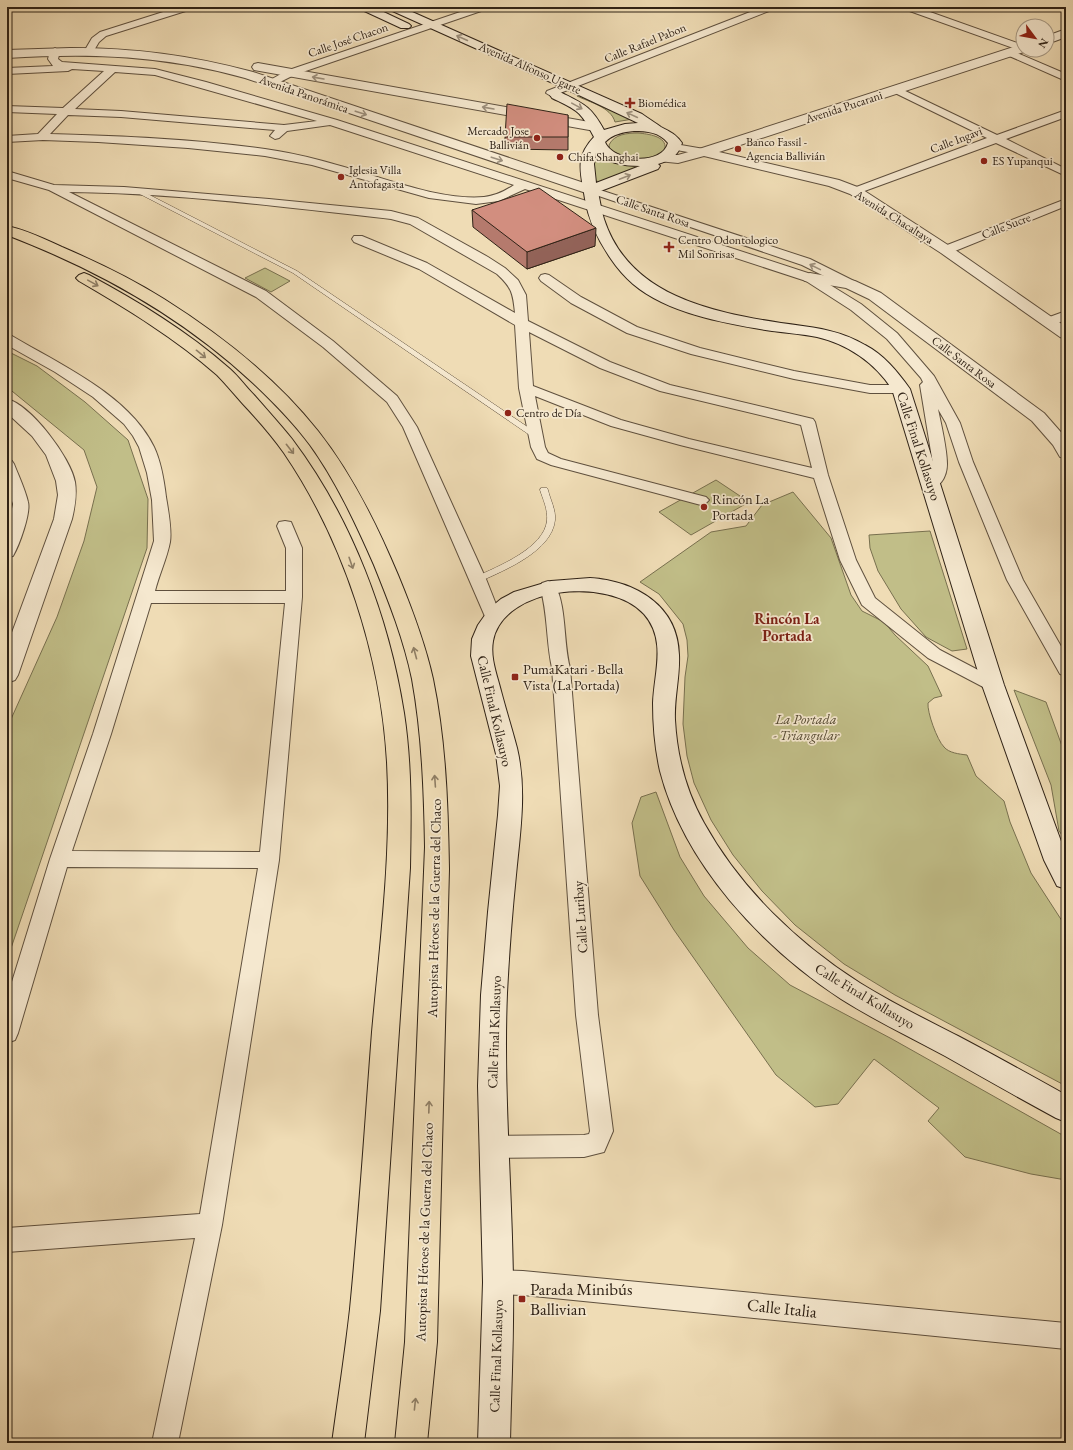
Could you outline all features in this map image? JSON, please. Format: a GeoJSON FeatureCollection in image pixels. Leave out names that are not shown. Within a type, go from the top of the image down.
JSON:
{"type":"FeatureCollection","features":[{"type":"Feature","properties":{"kind":"highway","name":"Autopista Héroes de la Guerra del Chaco"},"geometry":{"type":"LineString","coordinates":[[7,230],[82,260],[157,300],[199,328],[244,364],[290,410],[324,451],[375,544],[405,618],[425,692],[433,746],[436,800],[437,869],[421,1342],[411,1443]]}},
{"type":"Feature","properties":{"kind":"highway"},"geometry":{"type":"LineString","coordinates":[[7,242],[65,267],[139,309],[180,337],[224,372],[267,419],[298,459],[324,504],[346,550],[373,625],[390,695],[397,746],[399,796],[398,868],[365,1311],[348,1443]]}},
{"type":"Feature","properties":{"kind":"street"},"geometry":{"type":"LineString","coordinates":[[92,47],[95,40],[103,34],[189,7]]}},
{"type":"Feature","properties":{"kind":"street"},"geometry":{"type":"LineString","coordinates":[[364,7],[429,37]]}},
{"type":"Feature","properties":{"kind":"street","name":"Avenida Alfonso Ugarte"},"geometry":{"type":"LineString","coordinates":[[392,7],[637,117],[666,134]]}},
{"type":"Feature","properties":{"kind":"street"},"geometry":{"type":"LineString","coordinates":[[432,25],[484,7]]}},
{"type":"Feature","properties":{"kind":"street","name":"Calle Rafael Pabon"},"geometry":{"type":"LineString","coordinates":[[547,91],[570,86],[771,7]]}},
{"type":"Feature","properties":{"kind":"street"},"geometry":{"type":"LineString","coordinates":[[907,7],[1015,45]]}},
{"type":"Feature","properties":{"kind":"street","name":"Calle José Chacon"},"geometry":{"type":"LineString","coordinates":[[270,83],[290,73],[432,25]]}},
{"type":"Feature","properties":{"kind":"street"},"geometry":{"type":"LineString","coordinates":[[1055,37],[1066,33]]}},
{"type":"Feature","properties":{"kind":"street","name":"Avenida Panorámica"},"geometry":{"type":"LineString","coordinates":[[7,48],[136,46],[162,49],[290,73],[598,135]]}},
{"type":"Feature","properties":{"kind":"street","name":"Avenida Panorámica"},"geometry":{"type":"LineString","coordinates":[[7,54],[92,47],[184,59],[229,69],[593,199]]}},
{"type":"Feature","properties":{"kind":"street"},"geometry":{"type":"LineString","coordinates":[[55,51],[52,56],[56,63],[60,65],[84,68]]}},
{"type":"Feature","properties":{"kind":"street","name":"Avenida Pucarani"},"geometry":{"type":"LineString","coordinates":[[660,159],[678,159],[704,152],[1015,51]]}},
{"type":"Feature","properties":{"kind":"street"},"geometry":{"type":"LineString","coordinates":[[1010,53],[1066,78]]}},
{"type":"Feature","properties":{"kind":"street"},"geometry":{"type":"LineString","coordinates":[[41,137],[65,112],[113,68]]}},
{"type":"Feature","properties":{"kind":"street"},"geometry":{"type":"LineString","coordinates":[[7,71],[113,68],[155,72],[333,122],[524,184],[593,199],[654,165],[660,159],[672,153],[675,146],[673,140],[666,134],[648,128],[634,127],[598,135]]}},
{"type":"Feature","properties":{"kind":"street"},"geometry":{"type":"LineString","coordinates":[[897,90],[1066,173]]}},
{"type":"Feature","properties":{"kind":"street","name":"Avenida Alfonso Ugarte"},"geometry":{"type":"LineString","coordinates":[[547,91],[581,107],[590,116],[598,135],[600,149],[603,152],[619,160],[634,162],[660,159]]}},
{"type":"Feature","properties":{"kind":"street"},"geometry":{"type":"LineString","coordinates":[[7,109],[121,114],[284,128],[333,122]]}},
{"type":"Feature","properties":{"kind":"street","name":"Calle Ingavi"},"geometry":{"type":"LineString","coordinates":[[855,191],[959,154],[1066,113]]}},
{"type":"Feature","properties":{"kind":"street"},"geometry":{"type":"LineString","coordinates":[[257,151],[284,128]]}},
{"type":"Feature","properties":{"kind":"street","name":"Calle Final Kollasuyo"},"geometry":{"type":"LineString","coordinates":[[598,135],[587,160],[588,176],[598,222],[615,254],[636,279],[653,291],[679,304],[711,314],[783,328],[824,334],[856,346],[875,358],[892,374],[901,389],[993,685],[1056,860],[1066,879]]}},
{"type":"Feature","properties":{"kind":"street"},"geometry":{"type":"LineString","coordinates":[[7,139],[41,137],[122,140],[257,151],[322,164],[404,189],[478,201],[492,200],[502,197],[524,184]]}},
{"type":"Feature","properties":{"kind":"street","name":"Avenida Chacaltaya"},"geometry":{"type":"LineString","coordinates":[[675,146],[834,183],[855,191],[946,250],[1066,334]]}},
{"type":"Feature","properties":{"kind":"street"},"geometry":{"type":"LineString","coordinates":[[7,174],[53,188],[261,294],[328,344],[392,399],[410,427],[478,579],[493,617]]}},
{"type":"Feature","properties":{"kind":"street"},"geometry":{"type":"LineString","coordinates":[[53,188],[138,191],[333,209],[391,216],[414,221],[471,252],[501,271],[514,283],[520,295],[526,388],[537,436],[538,447],[542,456],[556,462],[701,500]]}},
{"type":"Feature","properties":{"kind":"street","name":"Calle Santa Rosa"},"geometry":{"type":"LineString","coordinates":[[593,199],[810,278],[850,284]]}},
{"type":"Feature","properties":{"kind":"street","name":"Calle Santa Rosa"},"geometry":{"type":"LineString","coordinates":[[593,199],[806,262],[875,296],[1038,417],[1061,443],[1066,453]]}},
{"type":"Feature","properties":{"kind":"street","name":"Calle Sucre"},"geometry":{"type":"LineString","coordinates":[[946,250],[1066,202]]}},
{"type":"Feature","properties":{"kind":"street"},"geometry":{"type":"LineString","coordinates":[[358,238],[423,266],[522,322],[605,365],[665,388],[808,422],[820,475],[848,560],[868,601],[934,654],[993,685]]}},
{"type":"Feature","properties":{"kind":"street"},"geometry":{"type":"LineString","coordinates":[[545,278],[576,300],[632,330],[696,351],[794,375],[870,389],[901,389]]}},
{"type":"Feature","properties":{"kind":"street"},"geometry":{"type":"LineString","coordinates":[[810,278],[856,307],[892,336],[927,376],[953,423],[966,462],[1015,580],[1066,670]]}},
{"type":"Feature","properties":{"kind":"street"},"geometry":{"type":"LineString","coordinates":[[1049,322],[1066,315]]}},
{"type":"Feature","properties":{"kind":"street"},"geometry":{"type":"LineString","coordinates":[[7,339],[104,399],[124,416],[140,434],[150,457],[156,480],[162,542],[102,734],[60,859],[7,1033]]}},
{"type":"Feature","properties":{"kind":"street"},"geometry":{"type":"LineString","coordinates":[[927,376],[928,393],[940,464],[938,476],[931,484]]}},
{"type":"Feature","properties":{"kind":"street"},"geometry":{"type":"LineString","coordinates":[[526,388],[616,423],[685,442],[820,475]]}},
{"type":"Feature","properties":{"kind":"street"},"geometry":{"type":"LineString","coordinates":[[7,404],[26,420],[51,450],[64,471],[67,495],[63,520],[7,675]]}},
{"type":"Feature","properties":{"kind":"street"},"geometry":{"type":"LineString","coordinates":[[7,464],[21,504],[16,529],[7,552]]}},
{"type":"Feature","properties":{"kind":"street"},"geometry":{"type":"LineString","coordinates":[[165,1443],[210,1225],[268,860],[294,597],[294,548],[285,526]]}},
{"type":"Feature","properties":{"kind":"street","name":"Calle Final Kollasuyo"},"geometry":{"type":"LineString","coordinates":[[494,1443],[498,1282],[492,1086],[494,995],[500,912],[510,815],[511,786],[507,754],[481,656],[481,644],[485,631],[493,617],[506,604],[524,594],[548,588],[589,584],[613,588],[633,595],[651,609],[665,629],[670,649],[664,700],[665,731],[669,762],[680,797],[698,836],[730,883],[764,921],[804,958],[844,986],[874,1005],[1066,1109]]}},
{"type":"Feature","properties":{"kind":"street","name":"Calle Luribay"},"geometry":{"type":"LineString","coordinates":[[493,1147],[584,1146],[596,1144],[602,1131],[587,1015],[561,668],[558,657],[552,598],[548,588]]}},
{"type":"Feature","properties":{"kind":"street"},"geometry":{"type":"LineString","coordinates":[[144,597],[294,597]]}},
{"type":"Feature","properties":{"kind":"street"},"geometry":{"type":"LineString","coordinates":[[60,859],[268,860]]}},
{"type":"Feature","properties":{"kind":"street"},"geometry":{"type":"LineString","coordinates":[[7,1240],[210,1225]]}},
{"type":"Feature","properties":{"kind":"street","name":"Calle Italia"},"geometry":{"type":"LineString","coordinates":[[498,1282],[523,1283],[1066,1336]]}},
{"type":"Feature","properties":{"kind":"lane"},"geometry":{"type":"LineString","coordinates":[[138,191],[295,272],[537,436]]}},
{"type":"Feature","properties":{"kind":"lane"},"geometry":{"type":"LineString","coordinates":[[478,579],[513,562],[535,546],[548,532],[551,520],[544,490]]}},
{"type":"Feature","properties":{"kind":"green space"},"geometry":{"type":"Polygon","coordinates":[[[579,95],[633,119],[615,122],[609,112],[577,96],[579,95]]]}},
{"type":"Feature","properties":{"kind":"green space"},"geometry":{"type":"Polygon","coordinates":[[[638,133],[660,138],[665,145],[665,149],[660,154],[646,159],[623,156],[610,150],[609,145],[614,138],[626,134],[638,133]]]}},
{"type":"Feature","properties":{"kind":"green space"},"geometry":{"type":"Polygon","coordinates":[[[591,152],[614,161],[649,165],[602,182],[595,181],[591,152]]]}},
{"type":"Feature","properties":{"kind":"green space"},"geometry":{"type":"Polygon","coordinates":[[[265,268],[290,281],[271,292],[245,278],[265,268]]]}},
{"type":"Feature","properties":{"kind":"green space"},"geometry":{"type":"Polygon","coordinates":[[[7,351],[37,366],[85,402],[128,440],[148,499],[147,548],[7,960],[7,728],[57,617],[84,541],[97,487],[84,450],[7,387],[7,351]]]}},
{"type":"Feature","properties":{"kind":"green space","name":"Rincón La Portada"},"geometry":{"type":"Polygon","coordinates":[[[716,480],[749,502],[691,535],[659,512],[716,480]]]}},
{"type":"Feature","properties":{"kind":"green space","name":"La Portada - Triangular"},"geometry":{"type":"Polygon","coordinates":[[[793,492],[831,538],[851,595],[862,611],[884,622],[895,635],[928,666],[942,696],[934,698],[928,703],[931,719],[938,738],[944,747],[949,751],[967,755],[976,776],[1004,801],[1010,822],[1031,873],[1066,927],[1066,1086],[895,995],[844,964],[795,925],[762,891],[733,855],[711,820],[694,783],[687,756],[683,724],[685,677],[688,656],[687,640],[683,624],[659,594],[640,582],[711,532],[746,526],[762,505],[793,492]]]}},
{"type":"Feature","properties":{"kind":"green space"},"geometry":{"type":"Polygon","coordinates":[[[930,531],[967,649],[952,651],[926,637],[901,609],[878,571],[870,548],[869,535],[930,531]]]}},
{"type":"Feature","properties":{"kind":"green space"},"geometry":{"type":"Polygon","coordinates":[[[1014,690],[1046,702],[1066,757],[1066,840],[1059,831],[1051,785],[1014,690]]]}},
{"type":"Feature","properties":{"kind":"green space"},"geometry":{"type":"Polygon","coordinates":[[[656,792],[680,857],[704,896],[748,948],[790,985],[892,1039],[1066,1137],[1066,1180],[1031,1174],[965,1157],[928,1121],[939,1108],[874,1059],[838,1104],[815,1107],[776,1075],[674,930],[640,876],[632,823],[641,797],[656,792]]]}},
{"type":"Feature","properties":{"kind":"building"},"geometry":{"type":"Polygon","coordinates":[[[507,104],[568,115],[568,137],[505,137],[507,104]]]}},
{"type":"Feature","properties":{"kind":"building"},"geometry":{"type":"Polygon","coordinates":[[[539,188],[596,228],[527,252],[472,210],[539,188]]]}},
{"type":"Feature","properties":{"kind":"place","name":"Biomédica"},"geometry":{"type":"Point","coordinates":[630,103]}},
{"type":"Feature","properties":{"kind":"place","name":"Mercado Jose Ballivián"},"geometry":{"type":"Point","coordinates":[537,138]}},
{"type":"Feature","properties":{"kind":"place","name":"Banco Fassil - Agencia Ballivián"},"geometry":{"type":"Point","coordinates":[738,149]}},
{"type":"Feature","properties":{"kind":"place","name":"Chifa Shanghai"},"geometry":{"type":"Point","coordinates":[560,157]}},
{"type":"Feature","properties":{"kind":"place","name":"ES Yupanqui"},"geometry":{"type":"Point","coordinates":[984,161]}},
{"type":"Feature","properties":{"kind":"place","name":"Iglesia Villa Antofagasta"},"geometry":{"type":"Point","coordinates":[341,177]}},
{"type":"Feature","properties":{"kind":"place","name":"Centro Odontologico Mil Sonrisas"},"geometry":{"type":"Point","coordinates":[669,247]}},
{"type":"Feature","properties":{"kind":"place","name":"Centro de Día"},"geometry":{"type":"Point","coordinates":[508,413]}},
{"type":"Feature","properties":{"kind":"place","name":"Rincón La Portada"},"geometry":{"type":"Point","coordinates":[704,507]}},
{"type":"Feature","properties":{"kind":"place","name":"PumaKatari - Bella Vista (La Portada)"},"geometry":{"type":"Point","coordinates":[515,677]}},
{"type":"Feature","properties":{"kind":"place","name":"Parada Minibús Ballivian"},"geometry":{"type":"Point","coordinates":[522,1299]}},
{"type":"Feature","properties":{"kind":"district","name":"Rincón La Portada"},"geometry":{"type":"Point","coordinates":[787,626]}}]}
